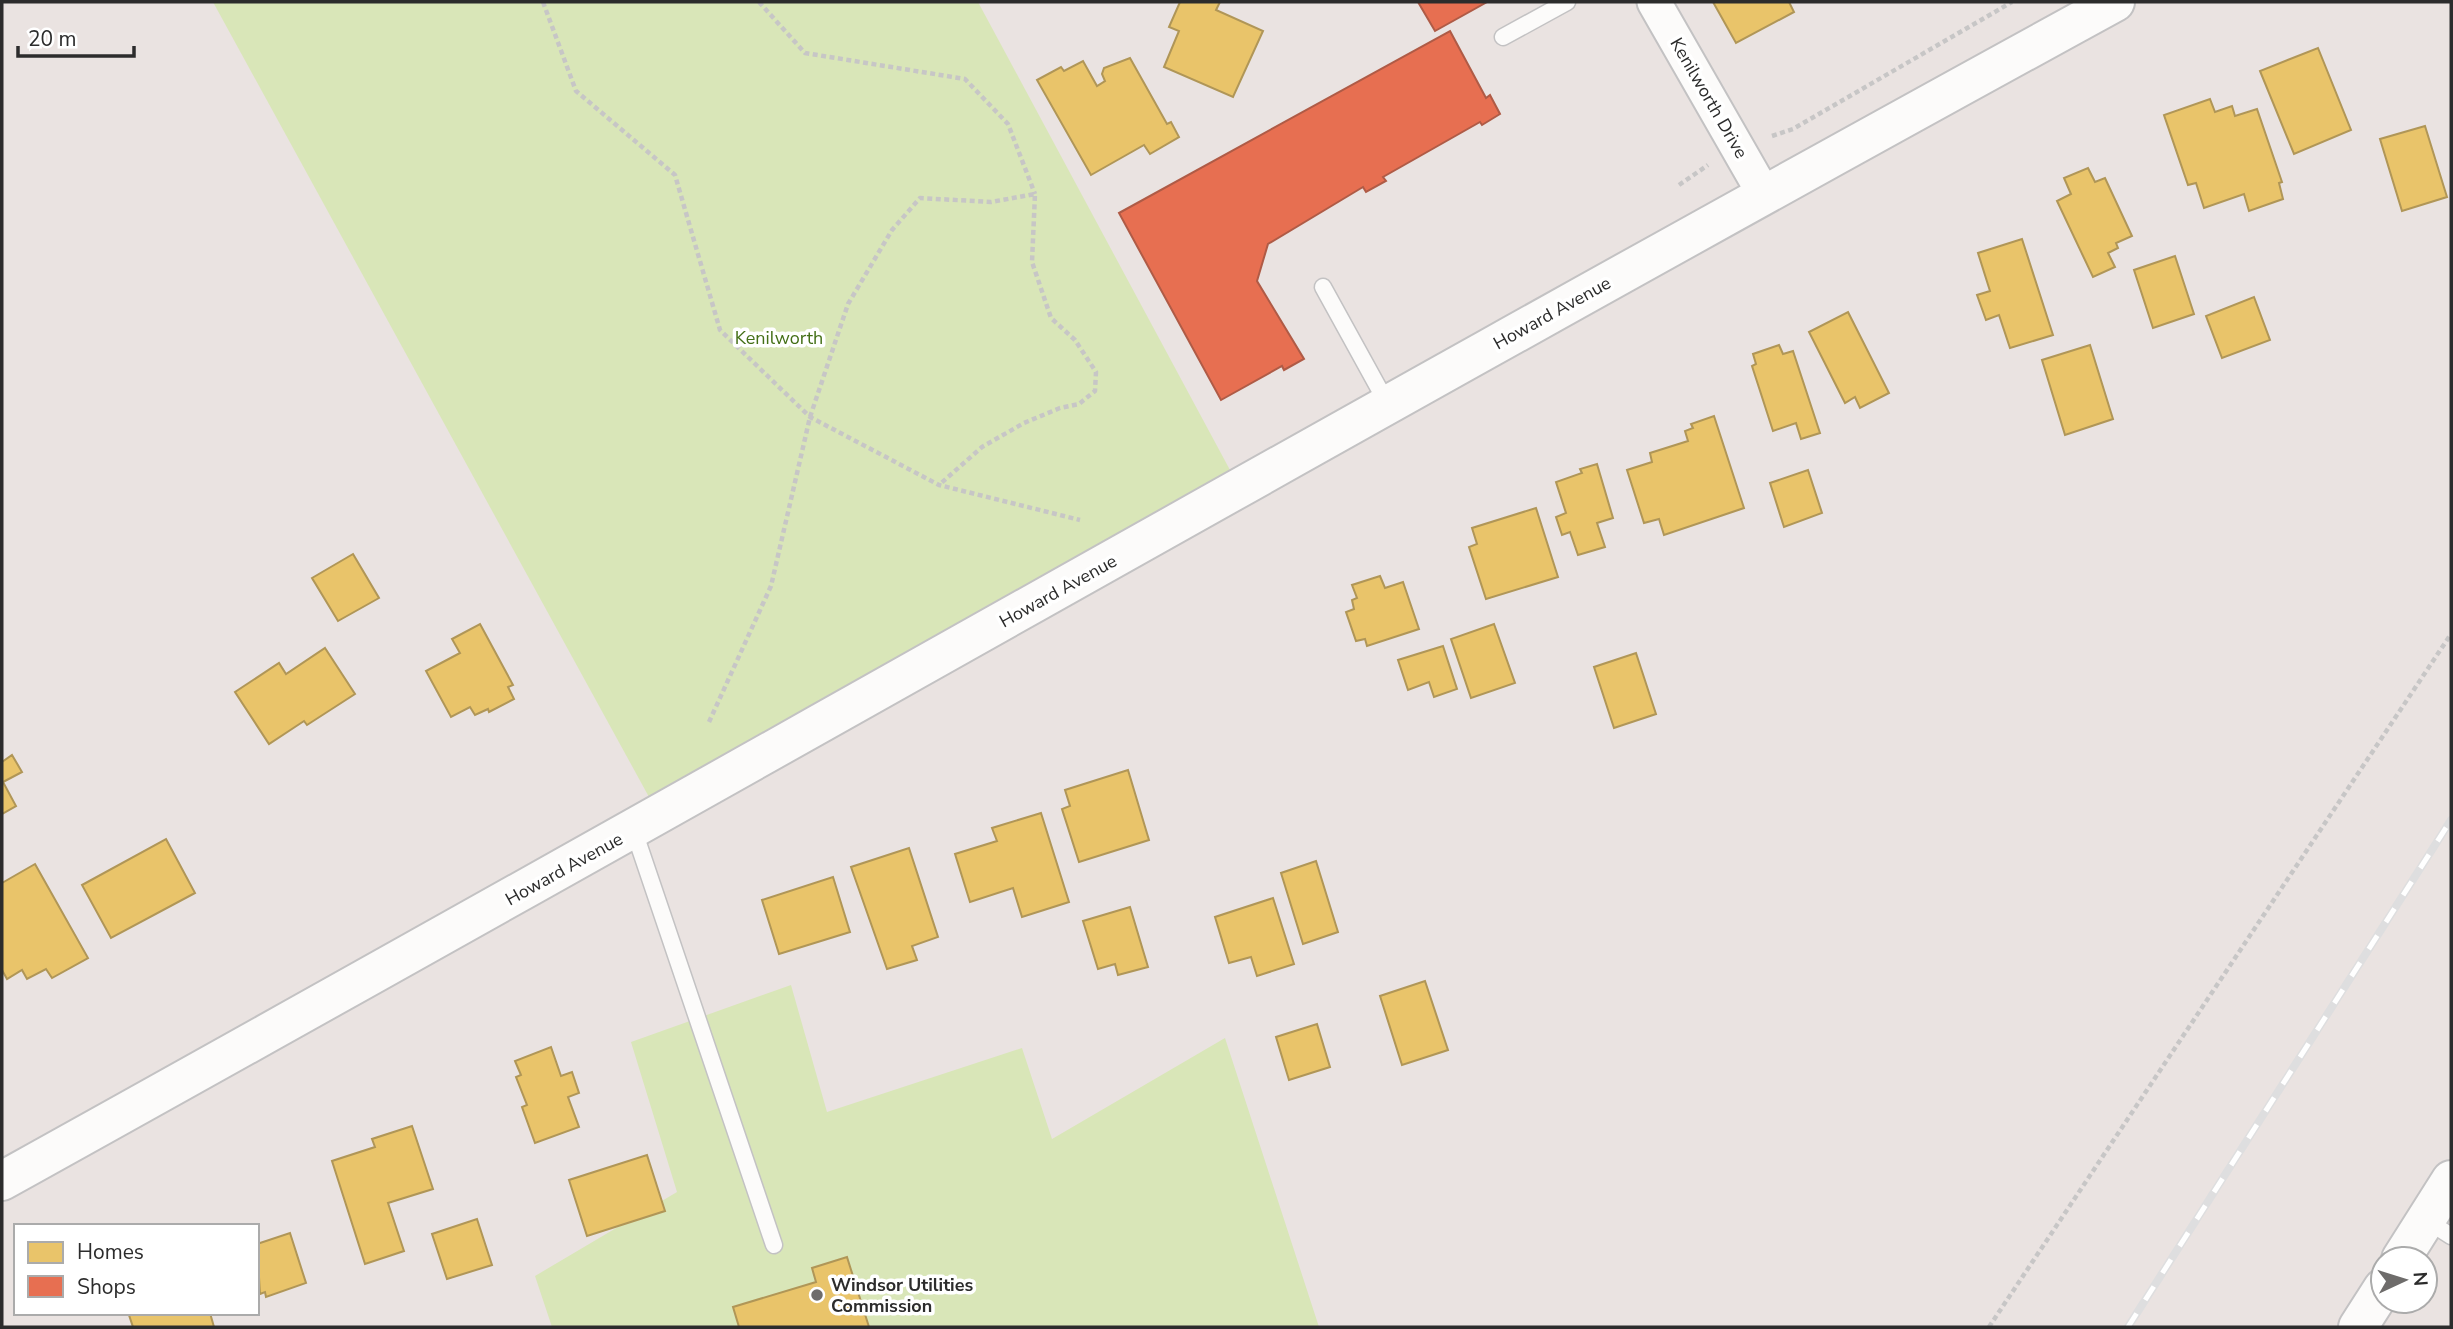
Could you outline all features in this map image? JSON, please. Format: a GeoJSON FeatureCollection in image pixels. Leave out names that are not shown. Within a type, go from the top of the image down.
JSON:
{"type":"FeatureCollection","features":[{"type":"Feature","properties":{"kind":"street","name":"Kenilworth Drive"},"geometry":{"type":"LineString","coordinates":[[1654,2],[1764,194]]}},
{"type":"Feature","properties":{"kind":"street","name":"Howard Avenue"},"geometry":{"type":"LineString","coordinates":[[2,1181],[634,831],[1764,194],[2115,2]]}},
{"type":"Feature","properties":{"kind":"street"},"geometry":{"type":"LineString","coordinates":[[2418,1245],[2439,1228],[2451,1180]]}},
{"type":"Feature","properties":{"kind":"lane"},"geometry":{"type":"LineString","coordinates":[[1503,37],[1567,2]]}},
{"type":"Feature","properties":{"kind":"lane"},"geometry":{"type":"LineString","coordinates":[[1323,288],[1388,405]]}},
{"type":"Feature","properties":{"kind":"lane"},"geometry":{"type":"LineString","coordinates":[[634,831],[774,1245]]}},
{"type":"Feature","properties":{"kind":"path"},"geometry":{"type":"LineString","coordinates":[[542,2],[576,91],[675,176],[720,330],[810,417],[939,485],[1080,520]]}},
{"type":"Feature","properties":{"kind":"path"},"geometry":{"type":"LineString","coordinates":[[759,2],[805,53],[965,79],[1008,124],[1035,194],[1032,262],[1051,318],[1076,340],[1096,372],[1095,391],[1079,404],[1060,408],[1024,423],[982,447],[939,485]]}},
{"type":"Feature","properties":{"kind":"path"},"geometry":{"type":"LineString","coordinates":[[1793,130],[2012,2]]}},
{"type":"Feature","properties":{"kind":"path"},"geometry":{"type":"LineString","coordinates":[[709,722],[771,586],[810,417],[848,304],[892,230],[920,198],[991,202],[1035,194]]}},
{"type":"Feature","properties":{"kind":"path"},"geometry":{"type":"LineString","coordinates":[[1989,1327],[2451,634]]}},
{"type":"Feature","properties":{"kind":"green space","name":"Kenilworth"},"geometry":{"type":"Polygon","coordinates":[[[213,2],[978,2],[1230,470],[649,797],[213,2]]]}},
{"type":"Feature","properties":{"kind":"green space"},"geometry":{"type":"Polygon","coordinates":[[[791,985],[827,1112],[1022,1048],[1052,1139],[1225,1038],[1319,1327],[552,1327],[535,1276],[677,1192],[631,1042],[791,985]]]}},
{"type":"Feature","properties":{"kind":"building: Homes"},"geometry":{"type":"Polygon","coordinates":[[[1180,2],[1220,2],[1216,10],[1263,31],[1233,97],[1164,67],[1179,31],[1169,27],[1180,2]]]}},
{"type":"Feature","properties":{"kind":"building: Homes"},"geometry":{"type":"Polygon","coordinates":[[[1713,2],[1789,2],[1794,12],[1736,43],[1713,2]]]}},
{"type":"Feature","properties":{"kind":"building: Homes"},"geometry":{"type":"Polygon","coordinates":[[[2318,48],[2351,130],[2294,154],[2260,71],[2318,48]]]}},
{"type":"Feature","properties":{"kind":"building: Homes"},"geometry":{"type":"Polygon","coordinates":[[[1130,58],[1167,124],[1171,122],[1179,137],[1150,154],[1144,145],[1091,175],[1037,80],[1061,67],[1064,71],[1083,61],[1097,86],[1105,81],[1102,74],[1104,68],[1130,58]]]}},
{"type":"Feature","properties":{"kind":"building: Homes"},"geometry":{"type":"Polygon","coordinates":[[[2210,99],[2215,112],[2232,106],[2235,116],[2257,109],[2282,182],[2279,183],[2283,199],[2249,211],[2244,194],[2204,208],[2196,183],[2188,185],[2164,115],[2210,99]]]}},
{"type":"Feature","properties":{"kind":"building: Homes"},"geometry":{"type":"Polygon","coordinates":[[[2425,126],[2447,197],[2402,211],[2380,139],[2425,126]]]}},
{"type":"Feature","properties":{"kind":"building: Homes"},"geometry":{"type":"Polygon","coordinates":[[[2088,168],[2095,182],[2105,178],[2132,236],[2116,243],[2118,248],[2108,253],[2115,267],[2093,277],[2057,201],[2071,194],[2064,178],[2088,168]]]}},
{"type":"Feature","properties":{"kind":"building: Homes"},"geometry":{"type":"Polygon","coordinates":[[[2022,239],[2053,335],[2010,348],[1999,315],[1986,320],[1977,295],[1990,291],[1978,253],[2022,239]]]}},
{"type":"Feature","properties":{"kind":"building: Homes"},"geometry":{"type":"Polygon","coordinates":[[[2175,256],[2194,314],[2153,328],[2134,270],[2175,256]]]}},
{"type":"Feature","properties":{"kind":"building: Homes"},"geometry":{"type":"Polygon","coordinates":[[[2254,297],[2270,340],[2222,358],[2206,316],[2254,297]]]}},
{"type":"Feature","properties":{"kind":"building: Homes"},"geometry":{"type":"Polygon","coordinates":[[[1848,312],[1889,393],[1860,408],[1855,397],[1845,403],[1809,332],[1848,312]]]}},
{"type":"Feature","properties":{"kind":"building: Homes"},"geometry":{"type":"Polygon","coordinates":[[[1779,345],[1783,354],[1793,351],[1820,433],[1801,439],[1796,423],[1773,431],[1752,366],[1756,364],[1753,354],[1779,345]]]}},
{"type":"Feature","properties":{"kind":"building: Homes"},"geometry":{"type":"Polygon","coordinates":[[[2090,345],[2113,419],[2065,435],[2042,360],[2090,345]]]}},
{"type":"Feature","properties":{"kind":"building: Homes"},"geometry":{"type":"Polygon","coordinates":[[[1714,416],[1744,508],[1664,535],[1659,519],[1644,523],[1627,470],[1652,462],[1650,453],[1688,441],[1685,431],[1693,428],[1691,424],[1714,416]]]}},
{"type":"Feature","properties":{"kind":"building: Homes"},"geometry":{"type":"Polygon","coordinates":[[[1597,464],[1613,518],[1597,523],[1605,547],[1578,555],[1570,532],[1562,535],[1556,517],[1566,513],[1556,482],[1582,473],[1580,469],[1597,464]]]}},
{"type":"Feature","properties":{"kind":"building: Homes"},"geometry":{"type":"Polygon","coordinates":[[[1808,470],[1822,513],[1784,527],[1770,483],[1808,470]]]}},
{"type":"Feature","properties":{"kind":"building: Homes"},"geometry":{"type":"Polygon","coordinates":[[[1536,508],[1558,577],[1486,599],[1469,547],[1477,544],[1472,528],[1536,508]]]}},
{"type":"Feature","properties":{"kind":"building: Homes"},"geometry":{"type":"Polygon","coordinates":[[[353,554],[379,598],[338,621],[312,578],[353,554]]]}},
{"type":"Feature","properties":{"kind":"building: Homes"},"geometry":{"type":"Polygon","coordinates":[[[1380,576],[1385,588],[1403,582],[1419,629],[1367,646],[1365,639],[1356,641],[1346,612],[1354,609],[1352,600],[1357,598],[1352,585],[1380,576]]]}},
{"type":"Feature","properties":{"kind":"building: Homes"},"geometry":{"type":"Polygon","coordinates":[[[480,624],[513,685],[508,687],[514,699],[489,712],[488,709],[475,715],[470,707],[451,717],[426,671],[460,653],[452,639],[480,624]]]}},
{"type":"Feature","properties":{"kind":"building: Homes"},"geometry":{"type":"Polygon","coordinates":[[[1494,624],[1515,683],[1471,698],[1451,639],[1494,624]]]}},
{"type":"Feature","properties":{"kind":"building: Homes"},"geometry":{"type":"Polygon","coordinates":[[[1443,646],[1457,689],[1434,697],[1429,682],[1408,690],[1398,660],[1443,646]]]}},
{"type":"Feature","properties":{"kind":"building: Homes"},"geometry":{"type":"Polygon","coordinates":[[[325,648],[355,694],[307,725],[304,721],[269,744],[235,692],[279,663],[286,674],[325,648]]]}},
{"type":"Feature","properties":{"kind":"building: Homes"},"geometry":{"type":"Polygon","coordinates":[[[1636,653],[1656,714],[1614,728],[1594,667],[1636,653]]]}},
{"type":"Feature","properties":{"kind":"building: Homes"},"geometry":{"type":"Polygon","coordinates":[[[12,755],[22,772],[3,782],[16,806],[2,814],[2,762],[12,755]]]}},
{"type":"Feature","properties":{"kind":"building: Homes"},"geometry":{"type":"Polygon","coordinates":[[[1128,770],[1149,840],[1079,862],[1062,809],[1070,806],[1065,790],[1128,770]]]}},
{"type":"Feature","properties":{"kind":"building: Homes"},"geometry":{"type":"Polygon","coordinates":[[[1041,813],[1069,902],[1022,917],[1013,888],[970,902],[955,854],[997,841],[992,828],[1041,813]]]}},
{"type":"Feature","properties":{"kind":"building: Homes"},"geometry":{"type":"Polygon","coordinates":[[[166,839],[195,893],[111,938],[82,885],[166,839]]]}},
{"type":"Feature","properties":{"kind":"building: Homes"},"geometry":{"type":"Polygon","coordinates":[[[909,848],[938,937],[912,946],[917,960],[887,969],[851,867],[909,848]]]}},
{"type":"Feature","properties":{"kind":"building: Homes"},"geometry":{"type":"Polygon","coordinates":[[[1316,861],[1338,932],[1303,944],[1281,873],[1316,861]]]}},
{"type":"Feature","properties":{"kind":"building: Homes"},"geometry":{"type":"Polygon","coordinates":[[[35,864],[88,958],[52,978],[46,969],[27,979],[22,970],[7,979],[2,970],[2,883],[35,864]]]}},
{"type":"Feature","properties":{"kind":"building: Homes"},"geometry":{"type":"Polygon","coordinates":[[[833,877],[850,932],[779,954],[762,900],[833,877]]]}},
{"type":"Feature","properties":{"kind":"building: Homes"},"geometry":{"type":"Polygon","coordinates":[[[1273,898],[1294,964],[1257,976],[1251,957],[1229,963],[1215,917],[1273,898]]]}},
{"type":"Feature","properties":{"kind":"building: Homes"},"geometry":{"type":"Polygon","coordinates":[[[1130,907],[1148,967],[1118,975],[1115,964],[1098,969],[1083,921],[1130,907]]]}},
{"type":"Feature","properties":{"kind":"building: Homes"},"geometry":{"type":"Polygon","coordinates":[[[1425,981],[1448,1050],[1402,1065],[1380,996],[1425,981]]]}},
{"type":"Feature","properties":{"kind":"building: Homes"},"geometry":{"type":"Polygon","coordinates":[[[1317,1024],[1330,1067],[1289,1080],[1276,1037],[1317,1024]]]}},
{"type":"Feature","properties":{"kind":"building: Homes"},"geometry":{"type":"Polygon","coordinates":[[[551,1047],[561,1076],[572,1072],[579,1093],[568,1097],[579,1127],[535,1143],[522,1107],[527,1105],[516,1077],[521,1075],[515,1061],[551,1047]]]}},
{"type":"Feature","properties":{"kind":"building: Homes"},"geometry":{"type":"Polygon","coordinates":[[[412,1126],[433,1189],[388,1203],[404,1251],[365,1264],[332,1161],[375,1147],[372,1139],[412,1126]]]}},
{"type":"Feature","properties":{"kind":"building: Homes"},"geometry":{"type":"Polygon","coordinates":[[[647,1155],[665,1211],[587,1236],[569,1180],[647,1155]]]}},
{"type":"Feature","properties":{"kind":"building: Homes"},"geometry":{"type":"Polygon","coordinates":[[[477,1219],[492,1265],[447,1279],[432,1234],[477,1219]]]}},
{"type":"Feature","properties":{"kind":"building: Homes"},"geometry":{"type":"Polygon","coordinates":[[[290,1233],[306,1283],[266,1297],[265,1292],[260,1294],[259,1243],[290,1233]]]}},
{"type":"Feature","properties":{"kind":"building: Homes","name":"Windsor Utilities Commission"},"geometry":{"type":"Polygon","coordinates":[[[847,1257],[869,1327],[739,1327],[733,1307],[816,1282],[812,1268],[847,1257]]]}},
{"type":"Feature","properties":{"kind":"building: Homes"},"geometry":{"type":"Polygon","coordinates":[[[129,1315],[211,1315],[214,1327],[133,1327],[129,1315]]]}},
{"type":"Feature","properties":{"kind":"building: Shops"},"geometry":{"type":"Polygon","coordinates":[[[1418,2],[1487,2],[1435,31],[1418,2]]]}},
{"type":"Feature","properties":{"kind":"building: Shops"},"geometry":{"type":"Polygon","coordinates":[[[1450,31],[1486,98],[1490,95],[1500,114],[1482,125],[1480,122],[1383,177],[1386,181],[1366,192],[1363,187],[1268,244],[1257,281],[1304,359],[1284,370],[1282,366],[1221,400],[1119,213],[1450,31]]]}},
{"type":"Feature","properties":{"kind":"railway"},"geometry":{"type":"LineString","coordinates":[[2128,1327],[2451,820]]}},
{"type":"Feature","properties":{"kind":"place","name":"Windsor Utilities Commission"},"geometry":{"type":"Point","coordinates":[817,1295]}}]}
